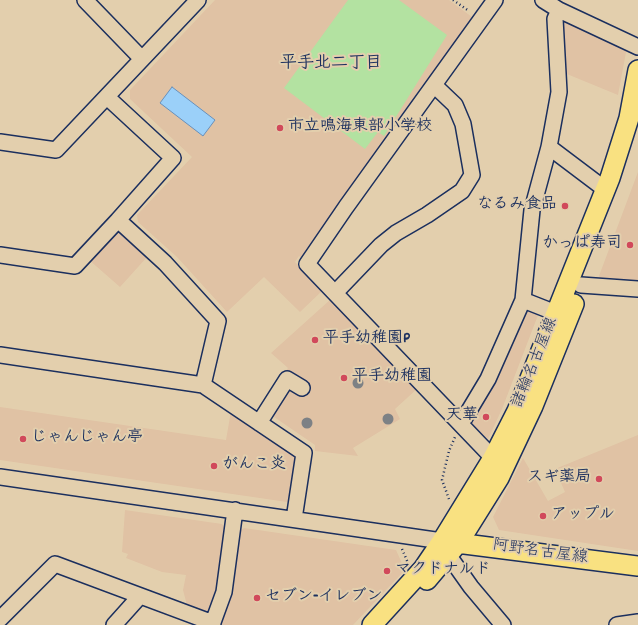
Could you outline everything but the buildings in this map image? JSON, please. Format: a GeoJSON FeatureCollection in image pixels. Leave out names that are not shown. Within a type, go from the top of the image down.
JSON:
{"type":"FeatureCollection","features":[{"type":"Feature","properties":{"kind":"main road","name":"諸輪名古屋線"},"geometry":{"type":"LineString","coordinates":[[372,625],[423,569],[450,546],[516,411],[606,190],[629,118],[638,70]]}},
{"type":"Feature","properties":{"kind":"main road","name":"諸輪名古屋線"},"geometry":{"type":"LineString","coordinates":[[386,625],[450,546],[499,478],[534,406],[622,184],[638,132]]}},
{"type":"Feature","properties":{"kind":"main road","name":"阿野名古屋線"},"geometry":{"type":"LineString","coordinates":[[450,546],[638,566]]}},
{"type":"Feature","properties":{"kind":"street"},"geometry":{"type":"LineString","coordinates":[[85,0],[142,59]]}},
{"type":"Feature","properties":{"kind":"street"},"geometry":{"type":"LineString","coordinates":[[0,142],[56,150],[198,0]]}},
{"type":"Feature","properties":{"kind":"street"},"geometry":{"type":"LineString","coordinates":[[493,458],[307,264],[346,207],[495,0]]}},
{"type":"Feature","properties":{"kind":"street"},"geometry":{"type":"LineString","coordinates":[[543,0],[560,10],[638,47]]}},
{"type":"Feature","properties":{"kind":"street"},"geometry":{"type":"LineString","coordinates":[[461,424],[488,379],[523,300],[532,210],[549,147],[559,92],[555,19],[560,10]]}},
{"type":"Feature","properties":{"kind":"street"},"geometry":{"type":"LineString","coordinates":[[335,293],[380,245],[396,233],[462,191],[472,175],[463,124],[455,105],[434,85]]}},
{"type":"Feature","properties":{"kind":"street"},"geometry":{"type":"LineString","coordinates":[[0,255],[75,266],[173,158],[107,97]]}},
{"type":"Feature","properties":{"kind":"street"},"geometry":{"type":"LineString","coordinates":[[549,147],[606,190]]}},
{"type":"Feature","properties":{"kind":"street"},"geometry":{"type":"LineString","coordinates":[[118,220],[165,263],[218,321],[203,385]]}},
{"type":"Feature","properties":{"kind":"street"},"geometry":{"type":"LineString","coordinates":[[581,285],[638,289]]}},
{"type":"Feature","properties":{"kind":"street"},"geometry":{"type":"LineString","coordinates":[[523,300],[556,313]]}},
{"type":"Feature","properties":{"kind":"street"},"geometry":{"type":"LineString","coordinates":[[0,355],[203,385],[304,453],[294,519]]}},
{"type":"Feature","properties":{"kind":"street"},"geometry":{"type":"LineString","coordinates":[[259,423],[288,379],[302,388]]}},
{"type":"Feature","properties":{"kind":"street"},"geometry":{"type":"LineString","coordinates":[[0,477],[294,519],[450,546],[471,587],[503,625]]}},
{"type":"Feature","properties":{"kind":"street"},"geometry":{"type":"LineString","coordinates":[[0,619],[55,564],[212,624],[224,592],[235,510]]}},
{"type":"Feature","properties":{"kind":"street"},"geometry":{"type":"LineString","coordinates":[[114,625],[140,596]]}},
{"type":"Feature","properties":{"kind":"street"},"geometry":{"type":"LineString","coordinates":[[617,625],[638,622]]}},
{"type":"Feature","properties":{"kind":"path"},"geometry":{"type":"LineString","coordinates":[[454,0],[481,19]]}},
{"type":"Feature","properties":{"kind":"path"},"geometry":{"type":"LineString","coordinates":[[453,504],[444,489],[442,480],[449,451],[461,424]]}},
{"type":"Feature","properties":{"kind":"path"},"geometry":{"type":"LineString","coordinates":[[401,548],[410,568]]}},
{"type":"Feature","properties":{"kind":"shaded area","name":"市立鳴海東部小学校"},"geometry":{"type":"Polygon","coordinates":[[[215,0],[449,0],[472,17],[473,26],[304,260],[299,256],[295,262],[323,290],[300,312],[264,277],[227,312],[177,257],[138,222],[137,215],[192,157],[130,99],[130,90],[215,0]]]}},
{"type":"Feature","properties":{"kind":"shaded area"},"geometry":{"type":"Polygon","coordinates":[[[564,16],[627,47],[618,95],[562,72],[557,19],[564,16]]]}},
{"type":"Feature","properties":{"kind":"shaded area"},"geometry":{"type":"Polygon","coordinates":[[[638,172],[638,286],[602,283],[599,276],[638,172]]]}},
{"type":"Feature","properties":{"kind":"shaded area"},"geometry":{"type":"Polygon","coordinates":[[[114,231],[120,231],[148,256],[120,287],[88,259],[114,231]]]}},
{"type":"Feature","properties":{"kind":"shaded area","name":"平手幼稚園"},"geometry":{"type":"Polygon","coordinates":[[[331,299],[418,388],[395,409],[400,419],[353,448],[358,456],[315,451],[315,445],[261,408],[288,368],[271,353],[331,299]]]}},
{"type":"Feature","properties":{"kind":"shaded area"},"geometry":{"type":"Polygon","coordinates":[[[524,305],[540,310],[502,409],[488,439],[469,423],[524,305]]]}},
{"type":"Feature","properties":{"kind":"shaded area"},"geometry":{"type":"Polygon","coordinates":[[[0,407],[226,440],[231,411],[298,457],[293,496],[287,502],[0,460],[0,407]]]}},
{"type":"Feature","properties":{"kind":"shaded area"},"geometry":{"type":"Polygon","coordinates":[[[638,435],[638,551],[499,530],[493,517],[523,458],[548,501],[565,492],[555,469],[638,435]]]}},
{"type":"Feature","properties":{"kind":"shaded area"},"geometry":{"type":"Polygon","coordinates":[[[125,510],[222,524],[228,532],[218,592],[211,612],[204,616],[188,609],[183,590],[186,575],[162,572],[126,558],[128,554],[122,552],[125,510]]]}},
{"type":"Feature","properties":{"kind":"shaded area"},"geometry":{"type":"Polygon","coordinates":[[[244,528],[396,550],[405,570],[353,625],[217,625],[236,534],[244,528]]]}},
{"type":"Feature","properties":{"kind":"green space"},"geometry":{"type":"Polygon","coordinates":[[[348,0],[399,0],[447,35],[384,136],[378,132],[365,149],[284,88],[348,0]]]}},
{"type":"Feature","properties":{"kind":"water"},"geometry":{"type":"Polygon","coordinates":[[[172,87],[215,120],[203,136],[160,103],[172,87]]]}},
{"type":"Feature","properties":{"kind":"place","name":"市立鳴海東部小学校"},"geometry":{"type":"Point","coordinates":[280,128]}},
{"type":"Feature","properties":{"kind":"place","name":"なるみ食品"},"geometry":{"type":"Point","coordinates":[565,206]}},
{"type":"Feature","properties":{"kind":"place","name":"かっぱ寿司"},"geometry":{"type":"Point","coordinates":[630,245]}},
{"type":"Feature","properties":{"kind":"place","name":"平手幼稚園P"},"geometry":{"type":"Point","coordinates":[315,340]}},
{"type":"Feature","properties":{"kind":"place","name":"平手幼稚園"},"geometry":{"type":"Point","coordinates":[344,378]}},
{"type":"Feature","properties":{"kind":"place","name":"天華"},"geometry":{"type":"Point","coordinates":[486,417]}},
{"type":"Feature","properties":{"kind":"place","name":"じゃんじゃん亭"},"geometry":{"type":"Point","coordinates":[23,439]}},
{"type":"Feature","properties":{"kind":"place","name":"がんこ炎"},"geometry":{"type":"Point","coordinates":[214,466]}},
{"type":"Feature","properties":{"kind":"place","name":"スギ薬局"},"geometry":{"type":"Point","coordinates":[599,479]}},
{"type":"Feature","properties":{"kind":"place","name":"アップル"},"geometry":{"type":"Point","coordinates":[543,516]}},
{"type":"Feature","properties":{"kind":"place","name":"マクドナルド"},"geometry":{"type":"Point","coordinates":[387,571]}},
{"type":"Feature","properties":{"kind":"place","name":"セブン-イレブン"},"geometry":{"type":"Point","coordinates":[257,598]}},
{"type":"Feature","properties":{"kind":"district","name":"平手北二丁目"},"geometry":{"type":"Point","coordinates":[331,65]}}]}
